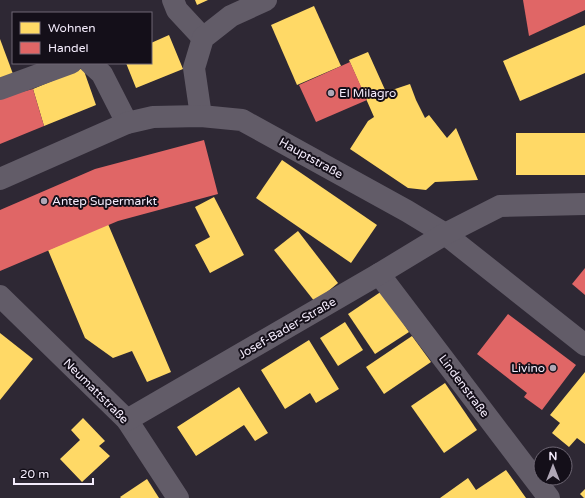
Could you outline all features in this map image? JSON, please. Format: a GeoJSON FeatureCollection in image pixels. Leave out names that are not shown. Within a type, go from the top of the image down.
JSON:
{"type":"FeatureCollection","features":[{"type":"Feature","properties":{"kind":"street"},"geometry":{"type":"LineString","coordinates":[[173,0],[177,10],[203,38]]}},
{"type":"Feature","properties":{"kind":"street"},"geometry":{"type":"LineString","coordinates":[[201,116],[194,68],[203,38],[231,16],[266,0]]}},
{"type":"Feature","properties":{"kind":"street"},"geometry":{"type":"LineString","coordinates":[[0,89],[68,64]]}},
{"type":"Feature","properties":{"kind":"street"},"geometry":{"type":"LineString","coordinates":[[91,64],[102,74],[127,123]]}},
{"type":"Feature","properties":{"kind":"street","name":"Hauptstraße"},"geometry":{"type":"LineString","coordinates":[[0,179],[127,123],[153,117],[201,116],[242,120],[407,211],[445,234],[585,345]]}},
{"type":"Feature","properties":{"kind":"street","name":"Josef-Bader-Straße"},"geometry":{"type":"LineString","coordinates":[[127,420],[379,274],[445,234],[500,206],[585,204]]}},
{"type":"Feature","properties":{"kind":"street","name":"Lindenstraße"},"geometry":{"type":"LineString","coordinates":[[379,274],[549,498]]}},
{"type":"Feature","properties":{"kind":"street","name":"Neumattstraße"},"geometry":{"type":"LineString","coordinates":[[0,296],[127,420],[178,498]]}},
{"type":"Feature","properties":{"kind":"building: Wohnen"},"geometry":{"type":"Polygon","coordinates":[[[195,0],[208,0],[197,5],[195,0]]]}},
{"type":"Feature","properties":{"kind":"building: Wohnen"},"geometry":{"type":"Polygon","coordinates":[[[314,6],[341,66],[297,85],[271,25],[314,6]]]}},
{"type":"Feature","properties":{"kind":"building: Wohnen"},"geometry":{"type":"Polygon","coordinates":[[[585,25],[585,73],[520,101],[503,61],[585,25]]]}},
{"type":"Feature","properties":{"kind":"building: Wohnen"},"geometry":{"type":"Polygon","coordinates":[[[169,35],[183,69],[136,88],[126,64],[152,64],[152,43],[169,35]]]}},
{"type":"Feature","properties":{"kind":"building: Wohnen"},"geometry":{"type":"Polygon","coordinates":[[[0,39],[13,74],[0,79],[0,39]]]}},
{"type":"Feature","properties":{"kind":"building: Wohnen"},"geometry":{"type":"Polygon","coordinates":[[[368,52],[386,92],[410,84],[425,118],[429,115],[447,138],[456,128],[478,180],[435,182],[426,190],[408,188],[350,149],[368,121],[374,117],[349,60],[368,52]]]}},
{"type":"Feature","properties":{"kind":"building: Wohnen"},"geometry":{"type":"Polygon","coordinates":[[[83,68],[96,105],[44,126],[33,89],[83,68]]]}},
{"type":"Feature","properties":{"kind":"building: Wohnen"},"geometry":{"type":"Polygon","coordinates":[[[516,133],[585,133],[585,175],[516,175],[516,133]]]}},
{"type":"Feature","properties":{"kind":"building: Wohnen"},"geometry":{"type":"Polygon","coordinates":[[[282,160],[377,225],[351,263],[256,198],[282,160]]]}},
{"type":"Feature","properties":{"kind":"building: Wohnen"},"geometry":{"type":"Polygon","coordinates":[[[214,197],[244,255],[210,273],[195,245],[210,237],[195,207],[214,197]]]}},
{"type":"Feature","properties":{"kind":"building: Wohnen"},"geometry":{"type":"Polygon","coordinates":[[[108,224],[171,372],[147,382],[132,351],[113,358],[85,338],[48,250],[108,224]]]}},
{"type":"Feature","properties":{"kind":"building: Wohnen"},"geometry":{"type":"Polygon","coordinates":[[[298,231],[338,283],[315,302],[274,250],[298,231]]]}},
{"type":"Feature","properties":{"kind":"building: Wohnen"},"geometry":{"type":"Polygon","coordinates":[[[382,291],[409,332],[375,354],[348,314],[382,291]]]}},
{"type":"Feature","properties":{"kind":"building: Wohnen"},"geometry":{"type":"Polygon","coordinates":[[[345,322],[363,350],[338,366],[320,338],[345,322]]]}},
{"type":"Feature","properties":{"kind":"building: Wohnen"},"geometry":{"type":"Polygon","coordinates":[[[0,333],[33,359],[0,400],[0,333]]]}},
{"type":"Feature","properties":{"kind":"building: Wohnen"},"geometry":{"type":"Polygon","coordinates":[[[412,336],[431,362],[384,394],[366,367],[412,336]]]}},
{"type":"Feature","properties":{"kind":"building: Wohnen"},"geometry":{"type":"Polygon","coordinates":[[[309,340],[339,389],[316,403],[310,393],[285,409],[261,370],[309,340]]]}},
{"type":"Feature","properties":{"kind":"building: Wohnen"},"geometry":{"type":"Polygon","coordinates":[[[585,372],[585,444],[577,438],[570,446],[568,446],[552,433],[560,423],[550,415],[585,372]]]}},
{"type":"Feature","properties":{"kind":"building: Wohnen"},"geometry":{"type":"Polygon","coordinates":[[[445,383],[477,430],[444,453],[411,406],[445,383]]]}},
{"type":"Feature","properties":{"kind":"building: Wohnen"},"geometry":{"type":"Polygon","coordinates":[[[239,387],[268,433],[255,441],[244,425],[196,456],[177,427],[239,387]]]}},
{"type":"Feature","properties":{"kind":"building: Wohnen"},"geometry":{"type":"Polygon","coordinates":[[[83,418],[105,441],[99,446],[110,456],[82,482],[60,459],[80,440],[71,430],[83,418]]]}},
{"type":"Feature","properties":{"kind":"building: Wohnen"},"geometry":{"type":"Polygon","coordinates":[[[506,470],[526,498],[440,498],[468,478],[476,490],[506,470]]]}},
{"type":"Feature","properties":{"kind":"building: Wohnen"},"geometry":{"type":"Polygon","coordinates":[[[147,479],[159,498],[120,497],[147,479]]]}},
{"type":"Feature","properties":{"kind":"building: Wohnen"},"geometry":{"type":"Polygon","coordinates":[[[585,489],[585,498],[584,498],[580,494],[585,489]]]}},
{"type":"Feature","properties":{"kind":"building: Handel"},"geometry":{"type":"Polygon","coordinates":[[[523,0],[585,0],[585,10],[529,36],[523,0]]]}},
{"type":"Feature","properties":{"kind":"building: Handel"},"geometry":{"type":"Polygon","coordinates":[[[350,62],[367,100],[316,122],[299,85],[350,62]]]}},
{"type":"Feature","properties":{"kind":"building: Handel"},"geometry":{"type":"Polygon","coordinates":[[[33,89],[44,126],[0,144],[0,99],[33,89]]]}},
{"type":"Feature","properties":{"kind":"building: Handel"},"geometry":{"type":"Polygon","coordinates":[[[204,140],[218,194],[118,221],[0,271],[0,210],[95,169],[204,140]]]}},
{"type":"Feature","properties":{"kind":"building: Handel"},"geometry":{"type":"Polygon","coordinates":[[[585,268],[585,295],[572,284],[585,268]]]}},
{"type":"Feature","properties":{"kind":"building: Handel"},"geometry":{"type":"Polygon","coordinates":[[[508,314],[576,365],[542,410],[524,397],[527,393],[477,354],[508,314]]]}},
{"type":"Feature","properties":{"kind":"place","name":"El Milagro"},"geometry":{"type":"Point","coordinates":[331,93]}},
{"type":"Feature","properties":{"kind":"place","name":"Antep Supermarkt"},"geometry":{"type":"Point","coordinates":[44,201]}},
{"type":"Feature","properties":{"kind":"place","name":"Livino"},"geometry":{"type":"Point","coordinates":[553,368]}}]}
